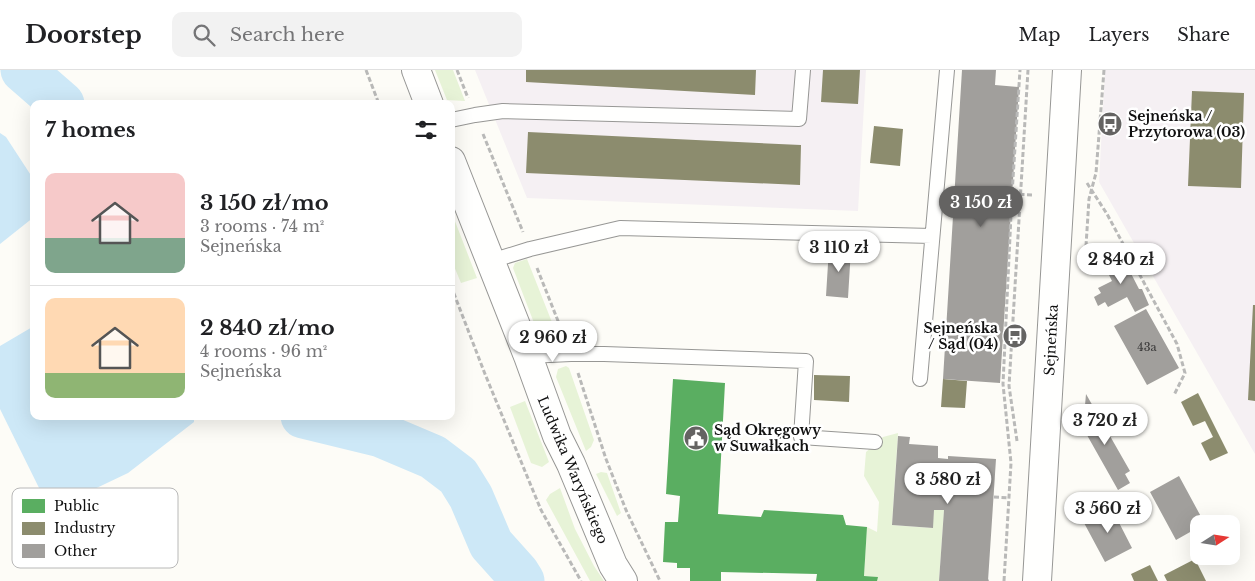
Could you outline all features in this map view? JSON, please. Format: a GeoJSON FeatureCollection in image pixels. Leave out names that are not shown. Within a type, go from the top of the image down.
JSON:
{"type":"FeatureCollection","features":[{"type":"Feature","properties":{"kind":"street"},"geometry":{"type":"LineString","coordinates":[[416,70],[427,100]]}},
{"type":"Feature","properties":{"kind":"street","name":"Sejneńska"},"geometry":{"type":"LineString","coordinates":[[1037,581],[1068,70]]}},
{"type":"Feature","properties":{"kind":"street","name":"Ludwika Waryńskiego"},"geometry":{"type":"LineString","coordinates":[[455,171],[528,356],[557,436],[571,464],[613,565],[623,581]]}},
{"type":"Feature","properties":{"kind":"lane"},"geometry":{"type":"LineString","coordinates":[[455,119],[503,112],[799,119],[803,70]]}},
{"type":"Feature","properties":{"kind":"lane"},"geometry":{"type":"LineString","coordinates":[[920,379],[947,70]]}},
{"type":"Feature","properties":{"kind":"lane"},"geometry":{"type":"LineString","coordinates":[[491,261],[530,249],[620,228],[932,236]]}},
{"type":"Feature","properties":{"kind":"lane"},"geometry":{"type":"LineString","coordinates":[[528,356],[614,354],[806,360],[801,437],[874,442]]}},
{"type":"Feature","properties":{"kind":"path"},"geometry":{"type":"LineString","coordinates":[[366,70],[377,100]]}},
{"type":"Feature","properties":{"kind":"path"},"geometry":{"type":"LineString","coordinates":[[457,70],[571,354],[606,459],[660,581]]}},
{"type":"Feature","properties":{"kind":"path"},"geometry":{"type":"LineString","coordinates":[[1004,581],[1012,463],[1003,384],[1020,70]]}},
{"type":"Feature","properties":{"kind":"path"},"geometry":{"type":"LineString","coordinates":[[1018,447],[1009,386],[1028,70]]}},
{"type":"Feature","properties":{"kind":"path"},"geometry":{"type":"LineString","coordinates":[[1084,267],[1089,198],[1096,173],[1104,70]]}},
{"type":"Feature","properties":{"kind":"path"},"geometry":{"type":"LineString","coordinates":[[1062,148],[1107,214],[1177,344],[1185,373],[1174,394]]}},
{"type":"Feature","properties":{"kind":"path"},"geometry":{"type":"LineString","coordinates":[[455,296],[541,510],[581,581]]}},
{"type":"Feature","properties":{"kind":"path"},"geometry":{"type":"LineString","coordinates":[[994,498],[1009,498]]}},
{"type":"Feature","properties":{"kind":"shaded area"},"geometry":{"type":"Polygon","coordinates":[[[475,70],[866,70],[858,211],[527,198],[475,70]]]}},
{"type":"Feature","properties":{"kind":"shaded area"},"geometry":{"type":"Polygon","coordinates":[[[1105,70],[1255,70],[1255,454],[1099,182],[1105,70]]]}},
{"type":"Feature","properties":{"kind":"green space"},"geometry":{"type":"Polygon","coordinates":[[[435,70],[453,70],[465,101],[447,100],[435,70]]]}},
{"type":"Feature","properties":{"kind":"green space"},"geometry":{"type":"Polygon","coordinates":[[[455,221],[477,278],[461,283],[455,269],[455,221]]]}},
{"type":"Feature","properties":{"kind":"green space"},"geometry":{"type":"Polygon","coordinates":[[[527,259],[557,335],[546,339],[539,336],[513,268],[515,263],[527,259]]]}},
{"type":"Feature","properties":{"kind":"green space"},"geometry":{"type":"Polygon","coordinates":[[[566,366],[569,368],[594,440],[591,447],[586,451],[556,377],[558,369],[566,366]]]}},
{"type":"Feature","properties":{"kind":"green space"},"geometry":{"type":"Polygon","coordinates":[[[525,401],[549,462],[542,467],[531,463],[510,407],[525,401]]]}},
{"type":"Feature","properties":{"kind":"green space"},"geometry":{"type":"Polygon","coordinates":[[[898,433],[892,525],[932,528],[934,510],[944,510],[939,581],[877,581],[877,577],[864,576],[867,527],[877,532],[879,502],[864,476],[866,452],[883,437],[898,433]]]}},
{"type":"Feature","properties":{"kind":"green space"},"geometry":{"type":"Polygon","coordinates":[[[601,472],[607,473],[621,513],[617,516],[596,474],[601,472]]]}},
{"type":"Feature","properties":{"kind":"green space"},"geometry":{"type":"Polygon","coordinates":[[[560,488],[575,529],[604,581],[590,581],[546,500],[550,494],[560,488]]]}},
{"type":"Feature","properties":{"kind":"water"},"geometry":{"type":"Polygon","coordinates":[[[0,133],[6,137],[30,174],[30,220],[0,244],[0,133]]]}},
{"type":"Feature","properties":{"kind":"water"},"geometry":{"type":"Polygon","coordinates":[[[30,328],[30,420],[194,420],[194,422],[128,473],[97,488],[39,488],[0,409],[0,346],[30,328]]]}},
{"type":"Feature","properties":{"kind":"building: Public","name":"Sąd Okręgowy w Suwałkach"},"geometry":{"type":"Polygon","coordinates":[[[673,379],[725,383],[718,514],[761,517],[764,510],[843,515],[846,525],[867,527],[864,576],[878,577],[877,581],[816,581],[817,574],[721,572],[721,581],[690,581],[690,568],[677,568],[677,563],[663,562],[665,522],[678,522],[680,496],[666,494],[673,379]]]}},
{"type":"Feature","properties":{"kind":"building: Industry"},"geometry":{"type":"Polygon","coordinates":[[[526,70],[756,70],[755,95],[526,82],[526,70]]]}},
{"type":"Feature","properties":{"kind":"building: Industry"},"geometry":{"type":"Polygon","coordinates":[[[823,70],[860,70],[858,104],[821,102],[823,70]]]}},
{"type":"Feature","properties":{"kind":"building: Industry"},"geometry":{"type":"Polygon","coordinates":[[[1192,91],[1244,93],[1241,188],[1188,186],[1192,91]]]}},
{"type":"Feature","properties":{"kind":"building: Industry"},"geometry":{"type":"Polygon","coordinates":[[[874,126],[903,129],[900,166],[870,163],[874,126]]]}},
{"type":"Feature","properties":{"kind":"building: Industry"},"geometry":{"type":"Polygon","coordinates":[[[528,132],[801,145],[800,185],[526,173],[528,132]]]}},
{"type":"Feature","properties":{"kind":"building: Industry"},"geometry":{"type":"Polygon","coordinates":[[[1253,305],[1255,305],[1255,401],[1248,400],[1253,305]]]}},
{"type":"Feature","properties":{"kind":"building: Industry"},"geometry":{"type":"Polygon","coordinates":[[[814,375],[850,376],[849,402],[814,400],[814,375]]]}},
{"type":"Feature","properties":{"kind":"building: Industry"},"geometry":{"type":"Polygon","coordinates":[[[943,379],[967,381],[965,408],[941,407],[943,379]]]}},
{"type":"Feature","properties":{"kind":"building: Industry"},"geometry":{"type":"Polygon","coordinates":[[[1198,393],[1228,453],[1210,461],[1201,443],[1213,437],[1205,421],[1193,426],[1181,402],[1198,393]]]}},
{"type":"Feature","properties":{"kind":"building: Industry"},"geometry":{"type":"Polygon","coordinates":[[[1190,562],[1190,565],[1198,565],[1206,581],[1167,581],[1164,575],[1190,562]]]}},
{"type":"Feature","properties":{"kind":"building: Industry"},"geometry":{"type":"Polygon","coordinates":[[[1150,565],[1158,581],[1134,581],[1131,574],[1150,565]]]}},
{"type":"Feature","properties":{"kind":"building: Other"},"geometry":{"type":"Polygon","coordinates":[[[962,70],[996,70],[995,85],[1019,87],[1000,383],[943,379],[962,70]]]}},
{"type":"Feature","properties":{"kind":"building: Other"},"geometry":{"type":"Polygon","coordinates":[[[829,248],[851,249],[848,298],[826,296],[829,248]]]}},
{"type":"Feature","properties":{"kind":"building: Other"},"geometry":{"type":"Polygon","coordinates":[[[1120,252],[1139,289],[1142,289],[1149,305],[1135,312],[1127,297],[1108,307],[1105,302],[1098,306],[1094,297],[1101,293],[1098,288],[1112,281],[1102,261],[1120,252]]]}},
{"type":"Feature","properties":{"kind":"building: Other"},"geometry":{"type":"Polygon","coordinates":[[[1146,309],[1179,368],[1147,385],[1114,326],[1146,309]]]}},
{"type":"Feature","properties":{"kind":"building: Other"},"geometry":{"type":"Polygon","coordinates":[[[1086,394],[1130,471],[1125,474],[1130,483],[1118,490],[1083,428],[1086,394]]]}},
{"type":"Feature","properties":{"kind":"building: Other"},"geometry":{"type":"Polygon","coordinates":[[[898,436],[910,437],[909,444],[938,446],[938,458],[948,459],[948,456],[996,459],[988,581],[939,581],[944,510],[934,510],[933,528],[892,525],[898,436]]]}},
{"type":"Feature","properties":{"kind":"building: Other"},"geometry":{"type":"Polygon","coordinates":[[[1179,476],[1200,515],[1190,515],[1190,532],[1176,540],[1150,492],[1179,476]]]}},
{"type":"Feature","properties":{"kind":"building: Other"},"geometry":{"type":"Polygon","coordinates":[[[1111,507],[1132,548],[1105,562],[1083,521],[1111,507]]]}},
{"type":"Feature","properties":{"kind":"waterway"},"geometry":{"type":"LineString","coordinates":[[23,70],[57,100]]}},
{"type":"Feature","properties":{"kind":"waterway"},"geometry":{"type":"LineString","coordinates":[[319,420],[381,435],[433,457],[458,476],[471,497],[491,544],[522,581]]}},
{"type":"Feature","properties":{"kind":"place","name":"Sejneńska / Przytorowa (03)"},"geometry":{"type":"Point","coordinates":[1110,124]}},
{"type":"Feature","properties":{"kind":"place","name":"Sejneńska / Sąd (04)"},"geometry":{"type":"Point","coordinates":[1015,336]}},
{"type":"Feature","properties":{"kind":"place","name":"Sąd Okręgowy w Suwałkach"},"geometry":{"type":"Point","coordinates":[696,438]}}]}
